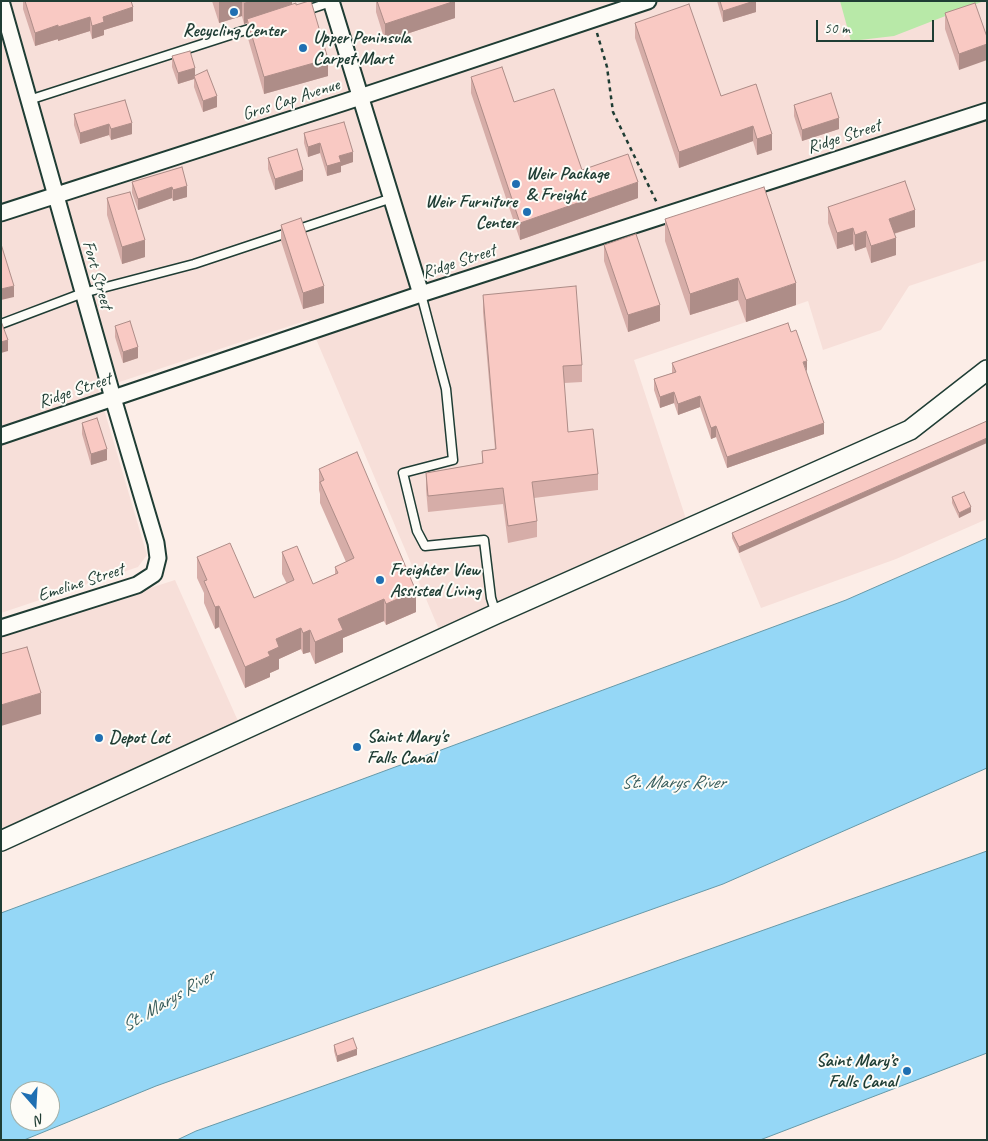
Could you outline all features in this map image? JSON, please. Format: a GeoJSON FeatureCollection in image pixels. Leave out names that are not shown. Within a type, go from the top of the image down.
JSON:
{"type":"FeatureCollection","features":[{"type":"Feature","properties":{"kind":"street","name":"Fort Street"},"geometry":{"type":"LineString","coordinates":[[1,1],[55,196],[156,542],[158,558]]}},
{"type":"Feature","properties":{"kind":"street","name":"Gros Cap Avenue"},"geometry":{"type":"LineString","coordinates":[[1,213],[361,97],[648,1]]}},
{"type":"Feature","properties":{"kind":"street"},"geometry":{"type":"LineString","coordinates":[[331,2],[421,294]]}},
{"type":"Feature","properties":{"kind":"street","name":"Ridge Street"},"geometry":{"type":"LineString","coordinates":[[1,436],[421,294],[987,111]]}},
{"type":"Feature","properties":{"kind":"street"},"geometry":{"type":"LineString","coordinates":[[1,841],[496,614],[910,430],[987,370]]}},
{"type":"Feature","properties":{"kind":"street","name":"Emeline Street"},"geometry":{"type":"LineString","coordinates":[[1,628],[137,585],[154,574],[158,558]]}},
{"type":"Feature","properties":{"kind":"lane"},"geometry":{"type":"LineString","coordinates":[[293,15],[331,2]]}},
{"type":"Feature","properties":{"kind":"lane"},"geometry":{"type":"LineString","coordinates":[[29,100],[265,24]]}},
{"type":"Feature","properties":{"kind":"lane"},"geometry":{"type":"LineString","coordinates":[[1,324],[83,293],[194,264],[392,198]]}},
{"type":"Feature","properties":{"kind":"lane"},"geometry":{"type":"LineString","coordinates":[[421,294],[446,389],[453,460],[403,473],[417,531],[425,546],[484,540],[496,614]]}},
{"type":"Feature","properties":{"kind":"path"},"geometry":{"type":"LineString","coordinates":[[593,19],[608,67],[613,112],[663,216]]}},
{"type":"Feature","properties":{"kind":"shaded area"},"geometry":{"type":"Polygon","coordinates":[[[1,1],[987,1],[987,260],[909,286],[881,330],[823,350],[808,301],[634,360],[687,522],[440,632],[308,320],[98,389],[147,555],[138,567],[1,613],[1,1]]]}},
{"type":"Feature","properties":{"kind":"shaded area"},"geometry":{"type":"Polygon","coordinates":[[[987,426],[987,519],[896,559],[761,608],[732,538],[987,426]]]}},
{"type":"Feature","properties":{"kind":"shaded area"},"geometry":{"type":"Polygon","coordinates":[[[175,580],[238,721],[1,830],[1,636],[175,580]]]}},
{"type":"Feature","properties":{"kind":"green space"},"geometry":{"type":"Polygon","coordinates":[[[840,1],[984,1],[894,36],[851,41],[840,1]]]}},
{"type":"Feature","properties":{"kind":"water","name":"St. Marys River"},"geometry":{"type":"Polygon","coordinates":[[[987,538],[987,768],[723,884],[156,1086],[60,1125],[60,1081],[10,1081],[10,1131],[46,1131],[24,1140],[1,1140],[1,913],[846,600],[987,538]]]}},
{"type":"Feature","properties":{"kind":"water"},"geometry":{"type":"Polygon","coordinates":[[[987,851],[987,1053],[760,1140],[177,1140],[196,1131],[987,851]]]}},
{"type":"Feature","properties":{"kind":"building"},"geometry":{"type":"Polygon","coordinates":[[[25,1],[131,1],[133,7],[103,17],[104,22],[92,26],[90,17],[35,33],[25,1]]]}},
{"type":"Feature","properties":{"kind":"building"},"geometry":{"type":"Polygon","coordinates":[[[311,1],[328,59],[264,77],[247,19],[296,3],[296,5],[311,1]]]}},
{"type":"Feature","properties":{"kind":"building"},"geometry":{"type":"Polygon","coordinates":[[[377,1],[455,1],[385,24],[377,1]]]}},
{"type":"Feature","properties":{"kind":"building"},"geometry":{"type":"Polygon","coordinates":[[[720,1],[754,1],[723,11],[720,1]]]}},
{"type":"Feature","properties":{"kind":"building"},"geometry":{"type":"Polygon","coordinates":[[[975,3],[987,37],[987,44],[959,54],[945,13],[975,3]]]}},
{"type":"Feature","properties":{"kind":"building"},"geometry":{"type":"Polygon","coordinates":[[[689,4],[721,96],[756,84],[772,134],[757,139],[753,126],[679,152],[635,23],[689,4]]]}},
{"type":"Feature","properties":{"kind":"building"},"geometry":{"type":"Polygon","coordinates":[[[190,51],[195,68],[178,73],[172,56],[190,51]]]}},
{"type":"Feature","properties":{"kind":"building"},"geometry":{"type":"Polygon","coordinates":[[[502,67],[514,102],[554,89],[582,170],[628,154],[638,182],[520,223],[471,77],[502,67]]]}},
{"type":"Feature","properties":{"kind":"building"},"geometry":{"type":"Polygon","coordinates":[[[207,70],[217,96],[203,101],[194,76],[207,70]]]}},
{"type":"Feature","properties":{"kind":"building"},"geometry":{"type":"Polygon","coordinates":[[[831,93],[839,118],[802,130],[794,105],[831,93]]]}},
{"type":"Feature","properties":{"kind":"building"},"geometry":{"type":"Polygon","coordinates":[[[125,100],[132,123],[111,129],[109,124],[80,133],[74,114],[125,100]]]}},
{"type":"Feature","properties":{"kind":"building"},"geometry":{"type":"Polygon","coordinates":[[[344,122],[353,152],[339,156],[341,162],[327,166],[320,143],[308,147],[304,133],[344,122]]]}},
{"type":"Feature","properties":{"kind":"building"},"geometry":{"type":"Polygon","coordinates":[[[297,149],[303,170],[275,179],[268,158],[297,149]]]}},
{"type":"Feature","properties":{"kind":"building"},"geometry":{"type":"Polygon","coordinates":[[[182,167],[187,186],[173,190],[172,187],[138,199],[132,182],[182,167]]]}},
{"type":"Feature","properties":{"kind":"building"},"geometry":{"type":"Polygon","coordinates":[[[905,181],[915,210],[889,219],[896,238],[871,246],[866,231],[855,235],[853,228],[837,233],[828,207],[905,181]]]}},
{"type":"Feature","properties":{"kind":"building"},"geometry":{"type":"Polygon","coordinates":[[[764,187],[796,283],[746,300],[738,278],[690,294],[665,219],[764,187]]]}},
{"type":"Feature","properties":{"kind":"building"},"geometry":{"type":"Polygon","coordinates":[[[130,192],[145,240],[122,247],[107,198],[130,192]]]}},
{"type":"Feature","properties":{"kind":"building"},"geometry":{"type":"Polygon","coordinates":[[[301,218],[324,286],[303,293],[281,225],[301,218]]]}},
{"type":"Feature","properties":{"kind":"building"},"geometry":{"type":"Polygon","coordinates":[[[636,234],[660,305],[628,315],[604,245],[636,234]]]}},
{"type":"Feature","properties":{"kind":"building"},"geometry":{"type":"Polygon","coordinates":[[[1,244],[14,286],[1,289],[1,244]]]}},
{"type":"Feature","properties":{"kind":"building"},"geometry":{"type":"Polygon","coordinates":[[[576,286],[582,365],[563,366],[568,432],[593,429],[598,474],[532,482],[537,521],[508,526],[503,488],[428,496],[426,473],[483,463],[482,451],[496,449],[483,295],[576,286]]]}},
{"type":"Feature","properties":{"kind":"building"},"geometry":{"type":"Polygon","coordinates":[[[1,321],[8,340],[1,342],[1,321]]]}},
{"type":"Feature","properties":{"kind":"building"},"geometry":{"type":"Polygon","coordinates":[[[130,321],[138,347],[123,352],[115,326],[130,321]]]}},
{"type":"Feature","properties":{"kind":"building"},"geometry":{"type":"Polygon","coordinates":[[[788,323],[791,332],[796,330],[807,361],[803,362],[824,423],[727,457],[716,426],[711,428],[700,396],[678,404],[674,392],[660,397],[654,379],[676,372],[672,363],[788,323]]]}},
{"type":"Feature","properties":{"kind":"building"},"geometry":{"type":"Polygon","coordinates":[[[97,418],[107,449],[91,454],[82,423],[97,418]]]}},
{"type":"Feature","properties":{"kind":"building"},"geometry":{"type":"Polygon","coordinates":[[[987,421],[987,438],[739,547],[732,533],[987,421]]]}},
{"type":"Feature","properties":{"kind":"building","name":"Freighter View Assisted Living"},"geometry":{"type":"Polygon","coordinates":[[[357,452],[416,591],[386,604],[384,599],[338,619],[343,630],[315,642],[310,630],[303,633],[301,628],[276,639],[279,647],[268,652],[270,656],[245,667],[219,606],[215,607],[204,581],[207,580],[197,557],[230,543],[254,598],[294,580],[282,552],[297,546],[313,584],[338,573],[335,567],[354,558],[320,482],[324,480],[319,469],[357,452]]]}},
{"type":"Feature","properties":{"kind":"building"},"geometry":{"type":"Polygon","coordinates":[[[964,492],[971,507],[959,513],[952,497],[964,492]]]}},
{"type":"Feature","properties":{"kind":"building"},"geometry":{"type":"Polygon","coordinates":[[[27,647],[41,693],[1,705],[1,654],[27,647]]]}},
{"type":"Feature","properties":{"kind":"building"},"geometry":{"type":"Polygon","coordinates":[[[353,1038],[357,1049],[337,1056],[334,1045],[353,1038]]]}},
{"type":"Feature","properties":{"kind":"place","name":"Recycling Center"},"geometry":{"type":"Point","coordinates":[234,12]}},
{"type":"Feature","properties":{"kind":"place","name":"Upper Peninsula Carpet Mart"},"geometry":{"type":"Point","coordinates":[303,48]}},
{"type":"Feature","properties":{"kind":"place","name":"Weir Package & Freight"},"geometry":{"type":"Point","coordinates":[516,184]}},
{"type":"Feature","properties":{"kind":"place","name":"Weir Furniture Center"},"geometry":{"type":"Point","coordinates":[527,212]}},
{"type":"Feature","properties":{"kind":"place","name":"Freighter View Assisted Living"},"geometry":{"type":"Point","coordinates":[380,580]}},
{"type":"Feature","properties":{"kind":"place","name":"Depot Lot"},"geometry":{"type":"Point","coordinates":[99,738]}},
{"type":"Feature","properties":{"kind":"place","name":"Saint Mary's Falls Canal"},"geometry":{"type":"Point","coordinates":[357,747]}},
{"type":"Feature","properties":{"kind":"place","name":"Saint Mary’s Falls Canal"},"geometry":{"type":"Point","coordinates":[907,1071]}}]}
